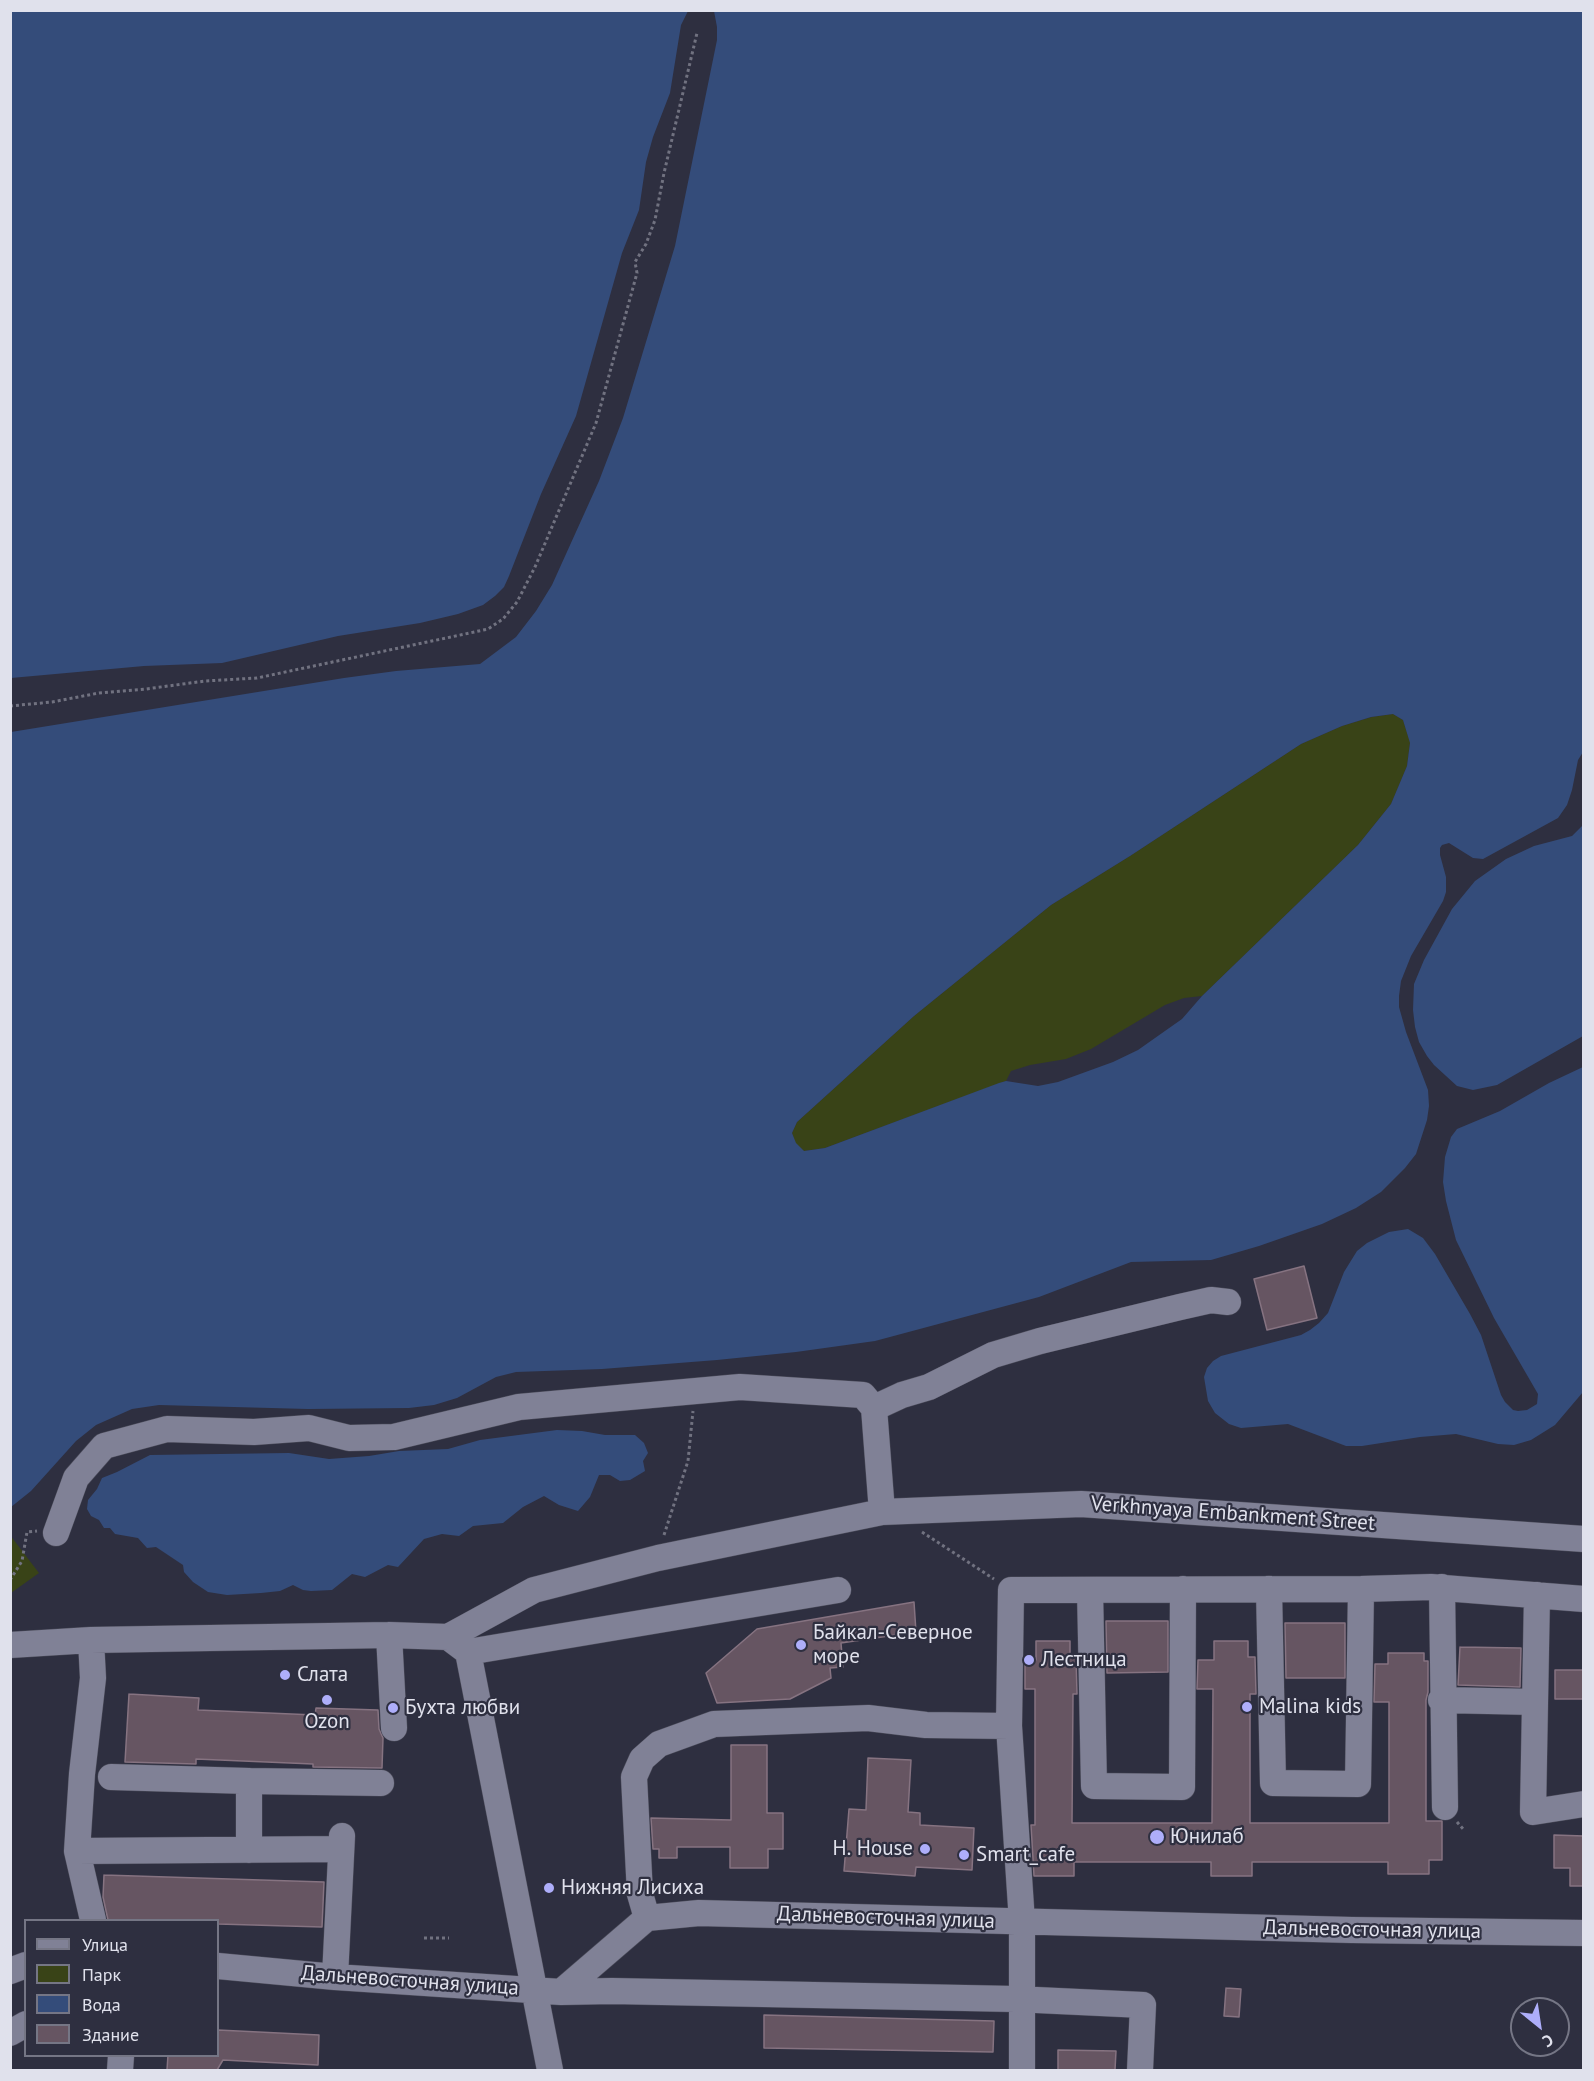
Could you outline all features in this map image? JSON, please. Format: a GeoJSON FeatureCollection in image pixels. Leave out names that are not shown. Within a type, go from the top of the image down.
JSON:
{"type":"FeatureCollection","features":[{"type":"Feature","properties":{"kind":"street"},"geometry":{"type":"LineString","coordinates":[[874,1408],[902,1395],[929,1388],[993,1355],[1040,1341],[1210,1300],[1228,1302]]}},
{"type":"Feature","properties":{"kind":"street"},"geometry":{"type":"LineString","coordinates":[[56,1533],[76,1478],[104,1446],[167,1429],[254,1432],[309,1428],[349,1438],[394,1437],[519,1407],[740,1387],[863,1395],[874,1408],[882,1512]]}},
{"type":"Feature","properties":{"kind":"street","name":"Verkhnyaya Embankment Street"},"geometry":{"type":"LineString","coordinates":[[458,1645],[534,1590],[658,1558],[882,1512],[1081,1504],[1584,1539]]}},
{"type":"Feature","properties":{"kind":"street"},"geometry":{"type":"LineString","coordinates":[[1442,1587],[1445,1807]]}},
{"type":"Feature","properties":{"kind":"street"},"geometry":{"type":"LineString","coordinates":[[1022,2070],[1022,1922],[1009,1726],[1011,1590],[1442,1587],[1584,1599]]}},
{"type":"Feature","properties":{"kind":"street"},"geometry":{"type":"LineString","coordinates":[[1090,1590],[1094,1786],[1182,1787],[1182,1589]]}},
{"type":"Feature","properties":{"kind":"street"},"geometry":{"type":"LineString","coordinates":[[1269,1589],[1273,1784],[1358,1784],[1361,1589]]}},
{"type":"Feature","properties":{"kind":"street"},"geometry":{"type":"LineString","coordinates":[[10,1645],[91,1640],[390,1635],[458,1645],[837,1590]]}},
{"type":"Feature","properties":{"kind":"street"},"geometry":{"type":"LineString","coordinates":[[1537,1595],[1533,1812],[1584,1804]]}},
{"type":"Feature","properties":{"kind":"street"},"geometry":{"type":"LineString","coordinates":[[390,1635],[394,1728]]}},
{"type":"Feature","properties":{"kind":"street"},"geometry":{"type":"LineString","coordinates":[[91,1640],[93,1678],[82,1774],[77,1851],[93,1919]]}},
{"type":"Feature","properties":{"kind":"street"},"geometry":{"type":"LineString","coordinates":[[458,1645],[536,1990],[550,2070]]}},
{"type":"Feature","properties":{"kind":"street"},"geometry":{"type":"LineString","coordinates":[[1442,1700],[1535,1702]]}},
{"type":"Feature","properties":{"kind":"street"},"geometry":{"type":"LineString","coordinates":[[561,1992],[647,1918],[640,1894],[634,1777],[642,1760],[659,1744],[714,1724],[868,1718],[926,1725],[1009,1726]]}},
{"type":"Feature","properties":{"kind":"street"},"geometry":{"type":"LineString","coordinates":[[111,1778],[381,1783]]}},
{"type":"Feature","properties":{"kind":"street"},"geometry":{"type":"LineString","coordinates":[[249,1781],[249,1850]]}},
{"type":"Feature","properties":{"kind":"street"},"geometry":{"type":"LineString","coordinates":[[77,1851],[249,1850],[341,1842],[335,1977]]}},
{"type":"Feature","properties":{"kind":"street","name":"Дальневосточная улица"},"geometry":{"type":"LineString","coordinates":[[647,1918],[699,1913],[1352,1930],[1584,1933]]}},
{"type":"Feature","properties":{"kind":"street","name":"Дальневосточная улица"},"geometry":{"type":"LineString","coordinates":[[219,1966],[335,1977],[561,1992],[1021,1999],[1143,2005],[1140,2070]]}},
{"type":"Feature","properties":{"kind":"street"},"geometry":{"type":"LineString","coordinates":[[10,2033],[24,2025]]}},
{"type":"Feature","properties":{"kind":"path"},"geometry":{"type":"LineString","coordinates":[[10,706],[52,702],[99,693],[205,681],[257,678],[488,629],[503,619],[517,602],[535,567],[596,423],[637,273],[635,262],[646,244],[655,220],[697,33]]}},
{"type":"Feature","properties":{"kind":"path"},"geometry":{"type":"LineString","coordinates":[[658,1558],[666,1524],[688,1461],[697,1390]]}},
{"type":"Feature","properties":{"kind":"path"},"geometry":{"type":"LineString","coordinates":[[916,1528],[1011,1590]]}},
{"type":"Feature","properties":{"kind":"path"},"geometry":{"type":"LineString","coordinates":[[10,1580],[22,1561],[27,1532],[36,1531],[47,1536],[56,1533]]}},
{"type":"Feature","properties":{"kind":"path"},"geometry":{"type":"LineString","coordinates":[[424,1938],[449,1938]]}},
{"type":"Feature","properties":{"kind":"green space"},"geometry":{"type":"Polygon","coordinates":[[[1393,714],[1403,720],[1410,742],[1407,766],[1391,804],[1358,845],[1202,996],[1184,998],[1165,1005],[1091,1049],[1066,1059],[1030,1065],[1011,1071],[1006,1081],[825,1148],[804,1151],[795,1143],[792,1133],[797,1122],[914,1016],[1051,905],[1301,744],[1342,726],[1372,717],[1393,714]]]}},
{"type":"Feature","properties":{"kind":"green space"},"geometry":{"type":"Polygon","coordinates":[[[10,1535],[39,1573],[11,1593],[10,1593],[10,1535]]]}},
{"type":"Feature","properties":{"kind":"water"},"geometry":{"type":"Polygon","coordinates":[[[11,10],[688,11],[681,25],[670,93],[646,162],[639,210],[622,253],[576,416],[541,494],[509,576],[504,587],[495,596],[483,605],[458,614],[420,623],[338,636],[222,663],[144,666],[11,678],[11,10]]]}},
{"type":"Feature","properties":{"kind":"water"},"geometry":{"type":"Polygon","coordinates":[[[714,11],[1583,11],[1583,752],[1578,760],[1567,805],[1558,818],[1483,859],[1473,858],[1449,843],[1440,848],[1446,877],[1446,892],[1411,956],[1401,981],[1399,996],[1399,1007],[1406,1032],[1428,1090],[1427,1120],[1416,1154],[1381,1192],[1356,1208],[1322,1224],[1259,1246],[1211,1260],[1131,1262],[1039,1297],[875,1341],[717,1360],[602,1369],[516,1372],[496,1377],[457,1398],[434,1405],[409,1408],[308,1409],[159,1405],[132,1409],[96,1425],[76,1441],[31,1491],[11,1507],[11,732],[344,678],[480,664],[516,637],[552,585],[599,481],[623,418],[675,246],[717,40],[714,11]],[[1393,714],[1371,717],[1342,726],[1301,744],[1051,905],[914,1016],[797,1122],[792,1133],[796,1143],[804,1151],[825,1148],[999,1083],[1006,1081],[1038,1086],[1058,1082],[1113,1062],[1138,1050],[1182,1019],[1202,996],[1358,845],[1391,804],[1407,766],[1410,743],[1403,720],[1393,714]]]}},
{"type":"Feature","properties":{"kind":"water"},"geometry":{"type":"Polygon","coordinates":[[[1583,825],[1583,1036],[1497,1085],[1473,1090],[1457,1086],[1427,1056],[1419,1042],[1415,1027],[1414,984],[1424,960],[1452,909],[1475,881],[1506,859],[1534,846],[1572,836],[1583,825]]]}},
{"type":"Feature","properties":{"kind":"water"},"geometry":{"type":"Polygon","coordinates":[[[1583,1067],[1583,1392],[1555,1425],[1531,1440],[1514,1445],[1498,1444],[1456,1434],[1346,1446],[1288,1424],[1241,1428],[1229,1424],[1215,1413],[1208,1401],[1204,1377],[1213,1361],[1221,1356],[1301,1335],[1310,1330],[1328,1313],[1344,1272],[1357,1251],[1389,1232],[1408,1229],[1423,1238],[1435,1254],[1470,1314],[1481,1335],[1505,1402],[1513,1410],[1518,1411],[1527,1410],[1537,1404],[1538,1394],[1494,1318],[1456,1240],[1443,1182],[1445,1157],[1451,1137],[1457,1129],[1500,1111],[1583,1067]]]}},
{"type":"Feature","properties":{"kind":"water"},"geometry":{"type":"Polygon","coordinates":[[[557,1430],[605,1435],[635,1435],[644,1443],[648,1453],[643,1461],[645,1471],[630,1480],[620,1481],[610,1475],[599,1475],[590,1497],[578,1511],[559,1505],[544,1496],[523,1507],[503,1523],[473,1526],[459,1536],[442,1534],[424,1539],[398,1567],[388,1565],[365,1577],[352,1574],[332,1590],[303,1590],[293,1585],[280,1591],[261,1593],[227,1595],[208,1592],[193,1582],[184,1572],[183,1565],[156,1547],[147,1548],[138,1538],[115,1534],[110,1528],[104,1528],[87,1509],[88,1500],[102,1478],[150,1455],[289,1453],[329,1459],[399,1451],[448,1449],[480,1440],[557,1430]]]}},
{"type":"Feature","properties":{"kind":"building"},"geometry":{"type":"Polygon","coordinates":[[[1304,1266],[1317,1318],[1267,1330],[1254,1279],[1304,1266]]]}},
{"type":"Feature","properties":{"kind":"building"},"geometry":{"type":"Polygon","coordinates":[[[914,1602],[916,1632],[841,1643],[843,1667],[830,1668],[831,1678],[790,1699],[717,1703],[706,1673],[757,1629],[914,1602]]]}},
{"type":"Feature","properties":{"kind":"building"},"geometry":{"type":"Polygon","coordinates":[[[1106,1621],[1168,1621],[1168,1672],[1107,1673],[1106,1621]]]}},
{"type":"Feature","properties":{"kind":"building"},"geometry":{"type":"Polygon","coordinates":[[[1285,1623],[1345,1623],[1345,1678],[1286,1678],[1285,1623]]]}},
{"type":"Feature","properties":{"kind":"building"},"geometry":{"type":"Polygon","coordinates":[[[1036,1641],[1070,1641],[1070,1657],[1076,1657],[1077,1694],[1073,1694],[1072,1823],[1212,1823],[1213,1689],[1197,1689],[1198,1660],[1214,1660],[1214,1641],[1248,1641],[1248,1657],[1255,1657],[1256,1694],[1250,1694],[1250,1823],[1389,1823],[1389,1702],[1374,1702],[1375,1664],[1388,1664],[1388,1653],[1424,1653],[1424,1661],[1428,1661],[1426,1821],[1442,1821],[1442,1860],[1429,1860],[1429,1874],[1388,1874],[1388,1862],[1252,1862],[1252,1876],[1211,1876],[1211,1862],[1074,1862],[1074,1876],[1034,1876],[1031,1825],[1035,1825],[1035,1689],[1025,1689],[1025,1660],[1036,1660],[1036,1641]]]}},
{"type":"Feature","properties":{"kind":"building"},"geometry":{"type":"Polygon","coordinates":[[[1460,1647],[1521,1648],[1520,1687],[1458,1685],[1460,1647]]]}},
{"type":"Feature","properties":{"kind":"building"},"geometry":{"type":"Polygon","coordinates":[[[1555,1670],[1584,1670],[1584,1699],[1555,1699],[1555,1670]]]}},
{"type":"Feature","properties":{"kind":"building"},"geometry":{"type":"Polygon","coordinates":[[[129,1694],[199,1698],[198,1710],[315,1715],[316,1708],[378,1710],[379,1729],[383,1738],[382,1768],[313,1767],[313,1764],[196,1759],[196,1764],[125,1762],[129,1694]]]}},
{"type":"Feature","properties":{"kind":"building"},"geometry":{"type":"Polygon","coordinates":[[[731,1745],[767,1745],[767,1813],[783,1813],[783,1849],[768,1849],[768,1868],[730,1868],[730,1847],[677,1847],[677,1858],[659,1858],[659,1849],[653,1849],[651,1818],[731,1820],[731,1745]]]}},
{"type":"Feature","properties":{"kind":"building"},"geometry":{"type":"Polygon","coordinates":[[[868,1758],[911,1760],[908,1812],[920,1813],[920,1825],[974,1828],[972,1870],[916,1867],[915,1876],[844,1871],[849,1809],[866,1810],[868,1758]]]}},
{"type":"Feature","properties":{"kind":"building"},"geometry":{"type":"Polygon","coordinates":[[[1554,1835],[1584,1836],[1584,1886],[1570,1886],[1570,1868],[1554,1868],[1554,1835]]]}},
{"type":"Feature","properties":{"kind":"building"},"geometry":{"type":"Polygon","coordinates":[[[104,1875],[324,1882],[322,1927],[219,1924],[219,1919],[108,1919],[103,1897],[104,1875]]]}},
{"type":"Feature","properties":{"kind":"building"},"geometry":{"type":"Polygon","coordinates":[[[1226,1988],[1241,1989],[1239,2017],[1224,2016],[1226,1988]]]}},
{"type":"Feature","properties":{"kind":"building"},"geometry":{"type":"Polygon","coordinates":[[[764,2015],[994,2021],[993,2052],[764,2048],[764,2015]]]}},
{"type":"Feature","properties":{"kind":"building"},"geometry":{"type":"Polygon","coordinates":[[[219,2030],[319,2035],[318,2065],[223,2060],[217,2070],[167,2070],[168,2057],[219,2057],[219,2030]]]}},
{"type":"Feature","properties":{"kind":"building"},"geometry":{"type":"Polygon","coordinates":[[[1058,2050],[1116,2051],[1115,2070],[1058,2070],[1058,2050]]]}},
{"type":"Feature","properties":{"kind":"place","name":"Байкал-Северное море"},"geometry":{"type":"Point","coordinates":[801,1645]}},
{"type":"Feature","properties":{"kind":"place","name":"Лестница"},"geometry":{"type":"Point","coordinates":[1029,1660]}},
{"type":"Feature","properties":{"kind":"place","name":"Слата"},"geometry":{"type":"Point","coordinates":[285,1675]}},
{"type":"Feature","properties":{"kind":"place","name":"Ozon"},"geometry":{"type":"Point","coordinates":[327,1700]}},
{"type":"Feature","properties":{"kind":"place","name":"Malina kids"},"geometry":{"type":"Point","coordinates":[1247,1707]}},
{"type":"Feature","properties":{"kind":"place","name":"Бухта любви"},"geometry":{"type":"Point","coordinates":[393,1708]}},
{"type":"Feature","properties":{"kind":"place","name":"Юнилаб"},"geometry":{"type":"Point","coordinates":[1157,1837]}},
{"type":"Feature","properties":{"kind":"place","name":"H. House"},"geometry":{"type":"Point","coordinates":[925,1849]}},
{"type":"Feature","properties":{"kind":"place","name":"Smart_cafe"},"geometry":{"type":"Point","coordinates":[964,1855]}},
{"type":"Feature","properties":{"kind":"place","name":"Нижняя Лисиха"},"geometry":{"type":"Point","coordinates":[549,1888]}}]}
